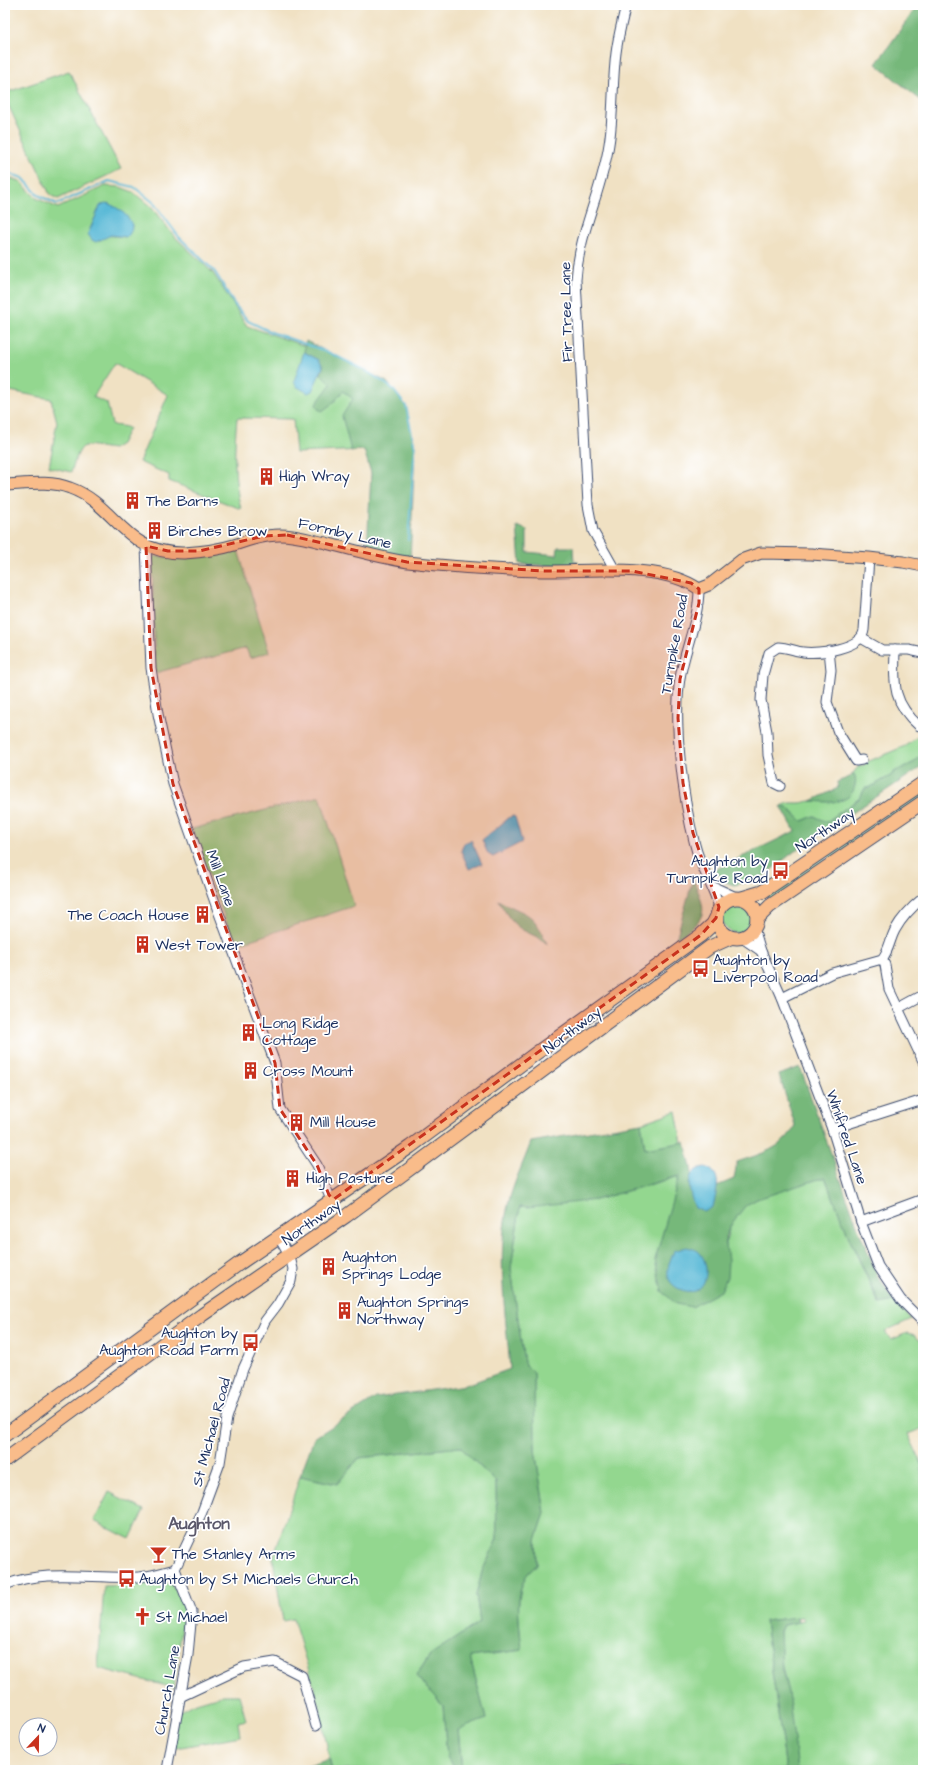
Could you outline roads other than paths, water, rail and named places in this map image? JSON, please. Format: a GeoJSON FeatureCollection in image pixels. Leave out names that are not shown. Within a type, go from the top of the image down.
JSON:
{"type":"FeatureCollection","features":[{"type":"Feature","properties":{"kind":"highway","name":"Northway"},"geometry":{"type":"LineString","coordinates":[[739,898],[762,892],[923,783]]}},
{"type":"Feature","properties":{"kind":"highway"},"geometry":{"type":"LineString","coordinates":[[756,924],[753,906],[739,898],[724,902],[718,912],[720,930],[736,938],[747,936],[770,906],[923,802]]}},
{"type":"Feature","properties":{"kind":"highway","name":"Northway"},"geometry":{"type":"LineString","coordinates":[[5,1435],[182,1304],[278,1236],[410,1147],[535,1054],[701,935],[713,924],[718,912]]}},
{"type":"Feature","properties":{"kind":"highway","name":"Northway"},"geometry":{"type":"LineString","coordinates":[[5,1460],[202,1315],[251,1281],[290,1257],[710,947],[736,938]]}},
{"type":"Feature","properties":{"kind":"highway"},"geometry":{"type":"LineString","coordinates":[[334,1199],[346,1216]]}},
{"type":"Feature","properties":{"kind":"main road","name":"Formby Lane"},"geometry":{"type":"LineString","coordinates":[[5,485],[54,484],[71,488],[90,498],[131,536],[146,546],[168,551],[199,551],[232,546],[264,536],[287,535],[407,562],[543,571],[615,570],[675,577],[687,581],[699,589]]}},
{"type":"Feature","properties":{"kind":"main road","name":"Turnpike Road"},"geometry":{"type":"LineString","coordinates":[[699,589],[709,585],[741,560],[754,555],[782,552],[869,558],[898,561],[923,566]]}},
{"type":"Feature","properties":{"kind":"street","name":"Fir Tree Lane"},"geometry":{"type":"LineString","coordinates":[[615,570],[593,531],[588,505],[576,280],[578,257],[587,221],[603,175],[609,144],[616,51],[626,5]]}},
{"type":"Feature","properties":{"kind":"street","name":"Mill Lane"},"geometry":{"type":"LineString","coordinates":[[146,546],[151,668],[158,714],[173,784],[215,903],[275,1063],[280,1109],[317,1165],[329,1195],[334,1199]]}},
{"type":"Feature","properties":{"kind":"street"},"geometry":{"type":"LineString","coordinates":[[774,786],[768,755],[767,732],[761,700],[763,675],[769,653],[778,647],[803,652],[829,650],[850,645],[861,638],[864,630],[869,558]]}},
{"type":"Feature","properties":{"kind":"street","name":"Turnpike Road"},"geometry":{"type":"LineString","coordinates":[[699,589],[698,608],[680,679],[678,718],[683,783],[695,845],[712,886],[718,912]]}},
{"type":"Feature","properties":{"kind":"street"},"geometry":{"type":"LineString","coordinates":[[861,638],[879,649],[909,650],[923,653]]}},
{"type":"Feature","properties":{"kind":"street"},"geometry":{"type":"LineString","coordinates":[[829,650],[831,670],[827,702],[838,732],[856,763]]}},
{"type":"Feature","properties":{"kind":"street"},"geometry":{"type":"LineString","coordinates":[[895,650],[894,686],[897,697],[903,709],[920,728]]}},
{"type":"Feature","properties":{"kind":"street"},"geometry":{"type":"LineString","coordinates":[[712,886],[739,898]]}},
{"type":"Feature","properties":{"kind":"street"},"geometry":{"type":"LineString","coordinates":[[782,998],[832,974],[882,959],[886,954],[896,929],[911,908],[923,898]]}},
{"type":"Feature","properties":{"kind":"street","name":"Winifred Lane"},"geometry":{"type":"LineString","coordinates":[[756,924],[761,951],[782,998],[832,1129],[861,1222],[878,1266],[901,1300],[923,1322]]}},
{"type":"Feature","properties":{"kind":"street"},"geometry":{"type":"LineString","coordinates":[[736,938],[761,951]]}},
{"type":"Feature","properties":{"kind":"street"},"geometry":{"type":"LineString","coordinates":[[882,959],[889,989],[923,1061]]}},
{"type":"Feature","properties":{"kind":"street"},"geometry":{"type":"LineString","coordinates":[[899,1008],[923,995]]}},
{"type":"Feature","properties":{"kind":"street"},"geometry":{"type":"LineString","coordinates":[[832,1129],[923,1100]]}},
{"type":"Feature","properties":{"kind":"street"},"geometry":{"type":"LineString","coordinates":[[861,1222],[923,1199]]}},
{"type":"Feature","properties":{"kind":"street"},"geometry":{"type":"LineString","coordinates":[[278,1236],[290,1257]]}},
{"type":"Feature","properties":{"kind":"street","name":"St Michael Road"},"geometry":{"type":"LineString","coordinates":[[175,1569],[202,1512],[220,1463],[228,1418],[243,1369],[265,1321],[278,1304],[291,1281],[293,1269],[290,1257]]}},
{"type":"Feature","properties":{"kind":"street"},"geometry":{"type":"LineString","coordinates":[[5,1586],[20,1580],[79,1575],[140,1577],[175,1569]]}},
{"type":"Feature","properties":{"kind":"street","name":"Church Lane"},"geometry":{"type":"LineString","coordinates":[[167,1770],[188,1655],[192,1612],[175,1569]]}},
{"type":"Feature","properties":{"kind":"street"},"geometry":{"type":"LineString","coordinates":[[180,1697],[244,1667],[275,1662],[302,1676],[316,1726]]}},
{"type":"Feature","properties":{"kind":"water"},"geometry":{"type":"Polygon","coordinates":[[[105,203],[121,211],[131,222],[132,229],[127,237],[111,235],[96,242],[92,240],[88,234],[100,206],[105,203]]]}},
{"type":"Feature","properties":{"kind":"water"},"geometry":{"type":"Polygon","coordinates":[[[304,352],[319,360],[323,367],[312,391],[308,393],[296,386],[294,381],[304,352]]]}},
{"type":"Feature","properties":{"kind":"water"},"geometry":{"type":"Polygon","coordinates":[[[513,816],[515,817],[522,842],[493,857],[488,854],[482,840],[513,816]]]}},
{"type":"Feature","properties":{"kind":"water"},"geometry":{"type":"Polygon","coordinates":[[[471,840],[482,864],[469,869],[461,851],[464,843],[471,840]]]}},
{"type":"Feature","properties":{"kind":"water"},"geometry":{"type":"Polygon","coordinates":[[[705,1167],[715,1174],[717,1178],[717,1189],[713,1207],[704,1212],[695,1208],[691,1196],[690,1183],[693,1173],[698,1169],[705,1167]]]}},
{"type":"Feature","properties":{"kind":"water"},"geometry":{"type":"Polygon","coordinates":[[[687,1247],[698,1251],[706,1265],[706,1277],[704,1282],[697,1290],[693,1291],[684,1291],[679,1289],[672,1283],[668,1275],[669,1266],[674,1251],[687,1247]]]}},
{"type":"Feature","properties":{"kind":"waterway"},"geometry":{"type":"LineString","coordinates":[[5,172],[23,178],[38,195],[57,204],[109,181],[134,187],[153,202],[179,237],[215,272],[235,305],[248,321],[271,332],[328,352],[365,370],[392,388],[406,406],[415,448],[408,540]]}},
{"type":"Feature","properties":{"kind":"place","name":"High Wray"},"geometry":{"type":"Point","coordinates":[266,476]}},
{"type":"Feature","properties":{"kind":"place","name":"The Barns"},"geometry":{"type":"Point","coordinates":[133,501]}},
{"type":"Feature","properties":{"kind":"place","name":"Birches Brow"},"geometry":{"type":"Point","coordinates":[155,531]}},
{"type":"Feature","properties":{"kind":"place","name":"Aughton by Turnpike Road"},"geometry":{"type":"Point","coordinates":[781,870]}},
{"type":"Feature","properties":{"kind":"place","name":"The Coach House"},"geometry":{"type":"Point","coordinates":[202,915]}},
{"type":"Feature","properties":{"kind":"place","name":"West Tower"},"geometry":{"type":"Point","coordinates":[142,945]}},
{"type":"Feature","properties":{"kind":"place","name":"Aughton by Liverpool Road"},"geometry":{"type":"Point","coordinates":[700,969]}},
{"type":"Feature","properties":{"kind":"place","name":"Long Ridge Cottage"},"geometry":{"type":"Point","coordinates":[249,1032]}},
{"type":"Feature","properties":{"kind":"place","name":"Cross Mount"},"geometry":{"type":"Point","coordinates":[250,1071]}},
{"type":"Feature","properties":{"kind":"place","name":"Mill House"},"geometry":{"type":"Point","coordinates":[297,1122]}},
{"type":"Feature","properties":{"kind":"place","name":"High Pasture"},"geometry":{"type":"Point","coordinates":[293,1178]}},
{"type":"Feature","properties":{"kind":"place","name":"Aughton Springs Lodge"},"geometry":{"type":"Point","coordinates":[329,1266]}},
{"type":"Feature","properties":{"kind":"place","name":"Aughton Springs Northway"},"geometry":{"type":"Point","coordinates":[344,1311]}},
{"type":"Feature","properties":{"kind":"place","name":"Aughton by Aughton Road Farm"},"geometry":{"type":"Point","coordinates":[251,1342]}},
{"type":"Feature","properties":{"kind":"place","name":"The Stanley Arms"},"geometry":{"type":"Point","coordinates":[159,1554]}},
{"type":"Feature","properties":{"kind":"place","name":"Aughton by St Michaels Church"},"geometry":{"type":"Point","coordinates":[126,1579]}},
{"type":"Feature","properties":{"kind":"place","name":"St Michael"},"geometry":{"type":"Point","coordinates":[143,1617]}},
{"type":"Feature","properties":{"kind":"district","name":"Aughton"},"geometry":{"type":"Point","coordinates":[199,1523]}}]}
